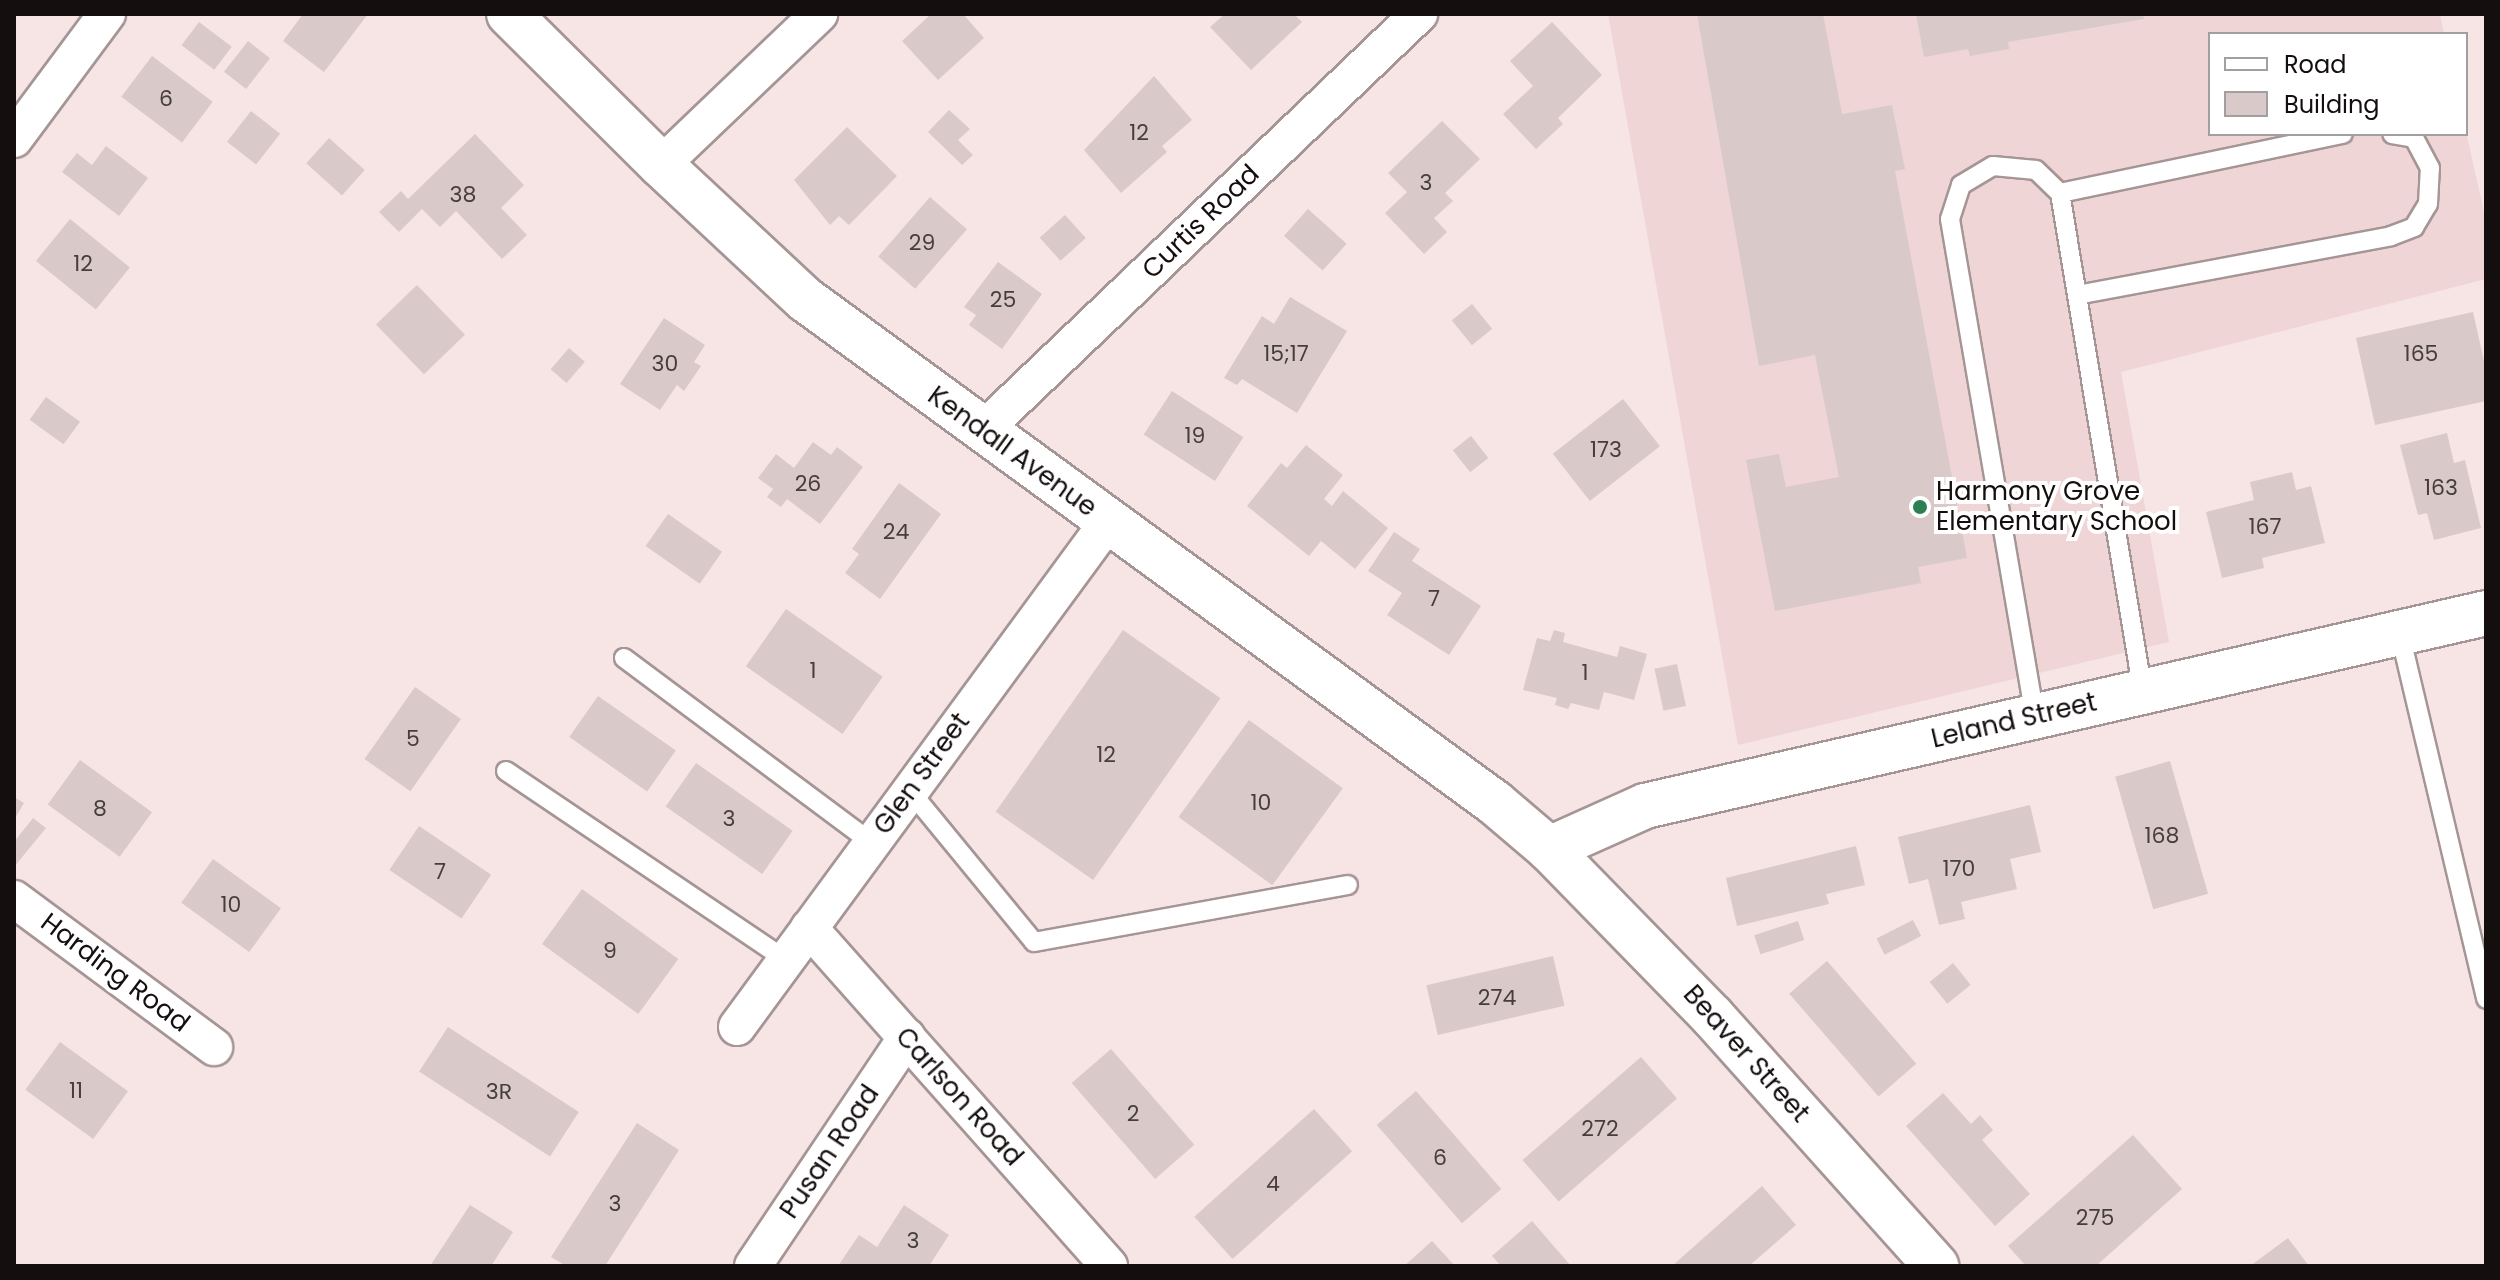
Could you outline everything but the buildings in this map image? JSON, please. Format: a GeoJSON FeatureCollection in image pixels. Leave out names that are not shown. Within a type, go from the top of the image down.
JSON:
{"type":"FeatureCollection","features":[{"type":"Feature","properties":{"kind":"main road","name":"Kendall Avenue"},"geometry":{"type":"LineString","coordinates":[[509,14],[661,165],[806,300],[1495,803],[1549,849]]}},
{"type":"Feature","properties":{"kind":"main road","name":"Leland Street"},"geometry":{"type":"LineString","coordinates":[[1549,849],[1645,806],[2486,613]]}},
{"type":"Feature","properties":{"kind":"main road","name":"Beaver Street"},"geometry":{"type":"LineString","coordinates":[[1549,849],[1702,1005],[1936,1266]]}},
{"type":"Feature","properties":{"kind":"street"},"geometry":{"type":"LineString","coordinates":[[14,139],[107,14]]}},
{"type":"Feature","properties":{"kind":"street"},"geometry":{"type":"LineString","coordinates":[[661,165],[819,14]]}},
{"type":"Feature","properties":{"kind":"street","name":"Curtis Road"},"geometry":{"type":"LineString","coordinates":[[983,430],[1419,14]]}},
{"type":"Feature","properties":{"kind":"street","name":"Glen Street"},"geometry":{"type":"LineString","coordinates":[[737,1027],[1108,522]]}},
{"type":"Feature","properties":{"kind":"street","name":"Harding Road"},"geometry":{"type":"LineString","coordinates":[[14,899],[214,1047]]}},
{"type":"Feature","properties":{"kind":"street","name":"Carlson Road"},"geometry":{"type":"LineString","coordinates":[[809,928],[1109,1266]]}},
{"type":"Feature","properties":{"kind":"street","name":"Pusan Road"},"geometry":{"type":"LineString","coordinates":[[753,1266],[907,1037]]}},
{"type":"Feature","properties":{"kind":"lane"},"geometry":{"type":"LineString","coordinates":[[2060,193],[2333,136]]}},
{"type":"Feature","properties":{"kind":"lane"},"geometry":{"type":"LineString","coordinates":[[2077,295],[2391,236],[2414,227],[2428,204],[2430,168],[2414,138],[2403,136]]}},
{"type":"Feature","properties":{"kind":"lane"},"geometry":{"type":"LineString","coordinates":[[2035,717],[1950,219],[1961,185],[1993,166],[2036,170],[2060,193],[2143,693]]}},
{"type":"Feature","properties":{"kind":"lane"},"geometry":{"type":"LineString","coordinates":[[2400,634],[2486,999]]}},
{"type":"Feature","properties":{"kind":"lane"},"geometry":{"type":"LineString","coordinates":[[624,658],[872,843]]}},
{"type":"Feature","properties":{"kind":"lane"},"geometry":{"type":"LineString","coordinates":[[506,771],[786,960]]}},
{"type":"Feature","properties":{"kind":"lane"},"geometry":{"type":"LineString","coordinates":[[910,791],[1034,942],[1348,885]]}},
{"type":"Feature","properties":{"kind":"shaded area","name":"Harmony Grove Elementary School"},"geometry":{"type":"Polygon","coordinates":[[[1608,14],[2440,14],[2444,32],[2208,32],[2208,136],[2467,136],[2486,221],[2486,279],[2121,372],[2169,642],[1738,745],[1608,14]]]}},
{"type":"Feature","properties":{"kind":"place","name":"Harmony Grove Elementary School"},"geometry":{"type":"Point","coordinates":[1920,507]}}]}
